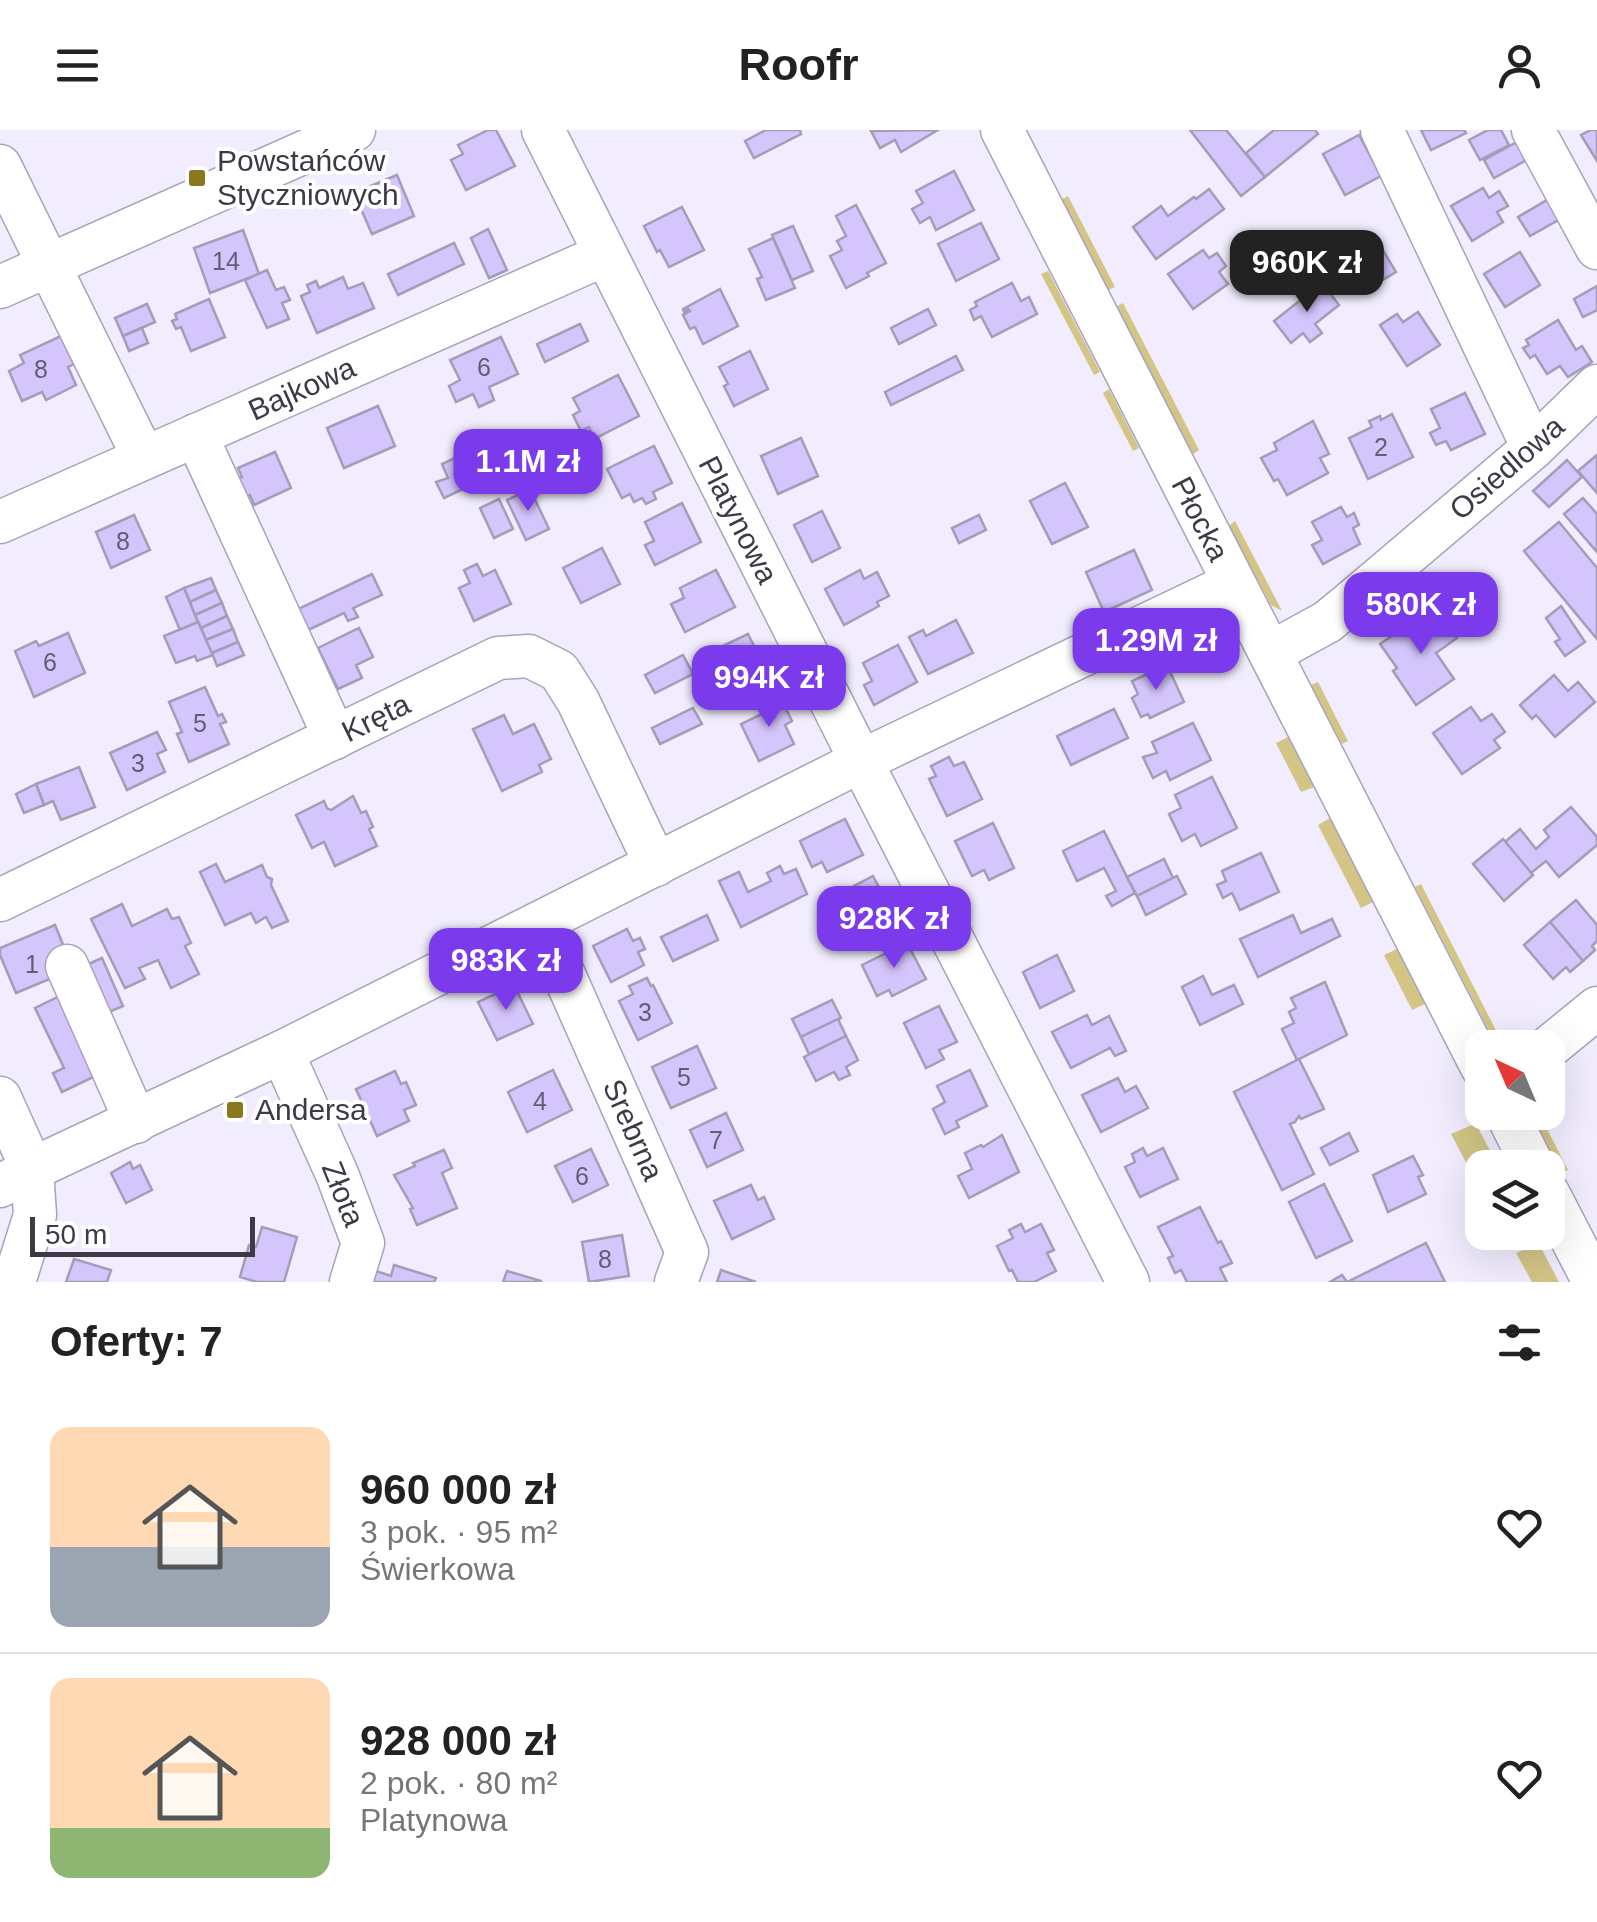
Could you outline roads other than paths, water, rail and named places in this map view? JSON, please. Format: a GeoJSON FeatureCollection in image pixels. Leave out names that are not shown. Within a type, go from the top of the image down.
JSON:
{"type":"FeatureCollection","features":[{"type":"Feature","properties":{"kind":"street"},"geometry":{"type":"LineString","coordinates":[[0,287],[277,145],[354,130]]}},
{"type":"Feature","properties":{"kind":"street","name":"Platynowa"},"geometry":{"type":"LineString","coordinates":[[542,130],[1128,1282]]}},
{"type":"Feature","properties":{"kind":"street","name":"Płocka"},"geometry":{"type":"LineString","coordinates":[[1002,130],[1465,1033]]}},
{"type":"Feature","properties":{"kind":"street"},"geometry":{"type":"LineString","coordinates":[[1382,130],[1533,448]]}},
{"type":"Feature","properties":{"kind":"street"},"geometry":{"type":"LineString","coordinates":[[1533,130],[1597,248]]}},
{"type":"Feature","properties":{"kind":"street"},"geometry":{"type":"LineString","coordinates":[[0,166],[144,458]]}},
{"type":"Feature","properties":{"kind":"street","name":"Bajkowa"},"geometry":{"type":"LineString","coordinates":[[0,522],[604,255]]}},
{"type":"Feature","properties":{"kind":"street","name":"Osiedlowa"},"geometry":{"type":"LineString","coordinates":[[1270,653],[1327,622],[1533,448],[1597,386]]}},
{"type":"Feature","properties":{"kind":"street"},"geometry":{"type":"LineString","coordinates":[[196,436],[334,738]]}},
{"type":"Feature","properties":{"kind":"street"},"geometry":{"type":"LineString","coordinates":[[16,1178],[282,1052],[861,762],[1234,583]]}},
{"type":"Feature","properties":{"kind":"street","name":"Kręta"},"geometry":{"type":"LineString","coordinates":[[0,900],[498,658],[529,656],[558,671],[578,701],[656,865]]}},
{"type":"Feature","properties":{"kind":"street","name":"Srebrna"},"geometry":{"type":"LineString","coordinates":[[541,924],[687,1252],[676,1282]]}},
{"type":"Feature","properties":{"kind":"street"},"geometry":{"type":"LineString","coordinates":[[67,966],[136,1122]]}},
{"type":"Feature","properties":{"kind":"street"},"geometry":{"type":"LineString","coordinates":[[1565,1034],[1597,1008]]}},
{"type":"Feature","properties":{"kind":"street","name":"Złota"},"geometry":{"type":"LineString","coordinates":[[282,1052],[337,1174],[363,1244],[350,1282]]}},
{"type":"Feature","properties":{"kind":"street"},"geometry":{"type":"LineString","coordinates":[[0,1098],[16,1178],[35,1214],[14,1282]]}},
{"type":"Feature","properties":{"kind":"street"},"geometry":{"type":"LineString","coordinates":[[1565,1226],[1594,1282]]}},
{"type":"Feature","properties":{"kind":"place","name":"Powstańców Styczniowych"},"geometry":{"type":"Point","coordinates":[197,178]}},
{"type":"Feature","properties":{"kind":"place","name":"Andersa"},"geometry":{"type":"Point","coordinates":[235,1110]}}]}
